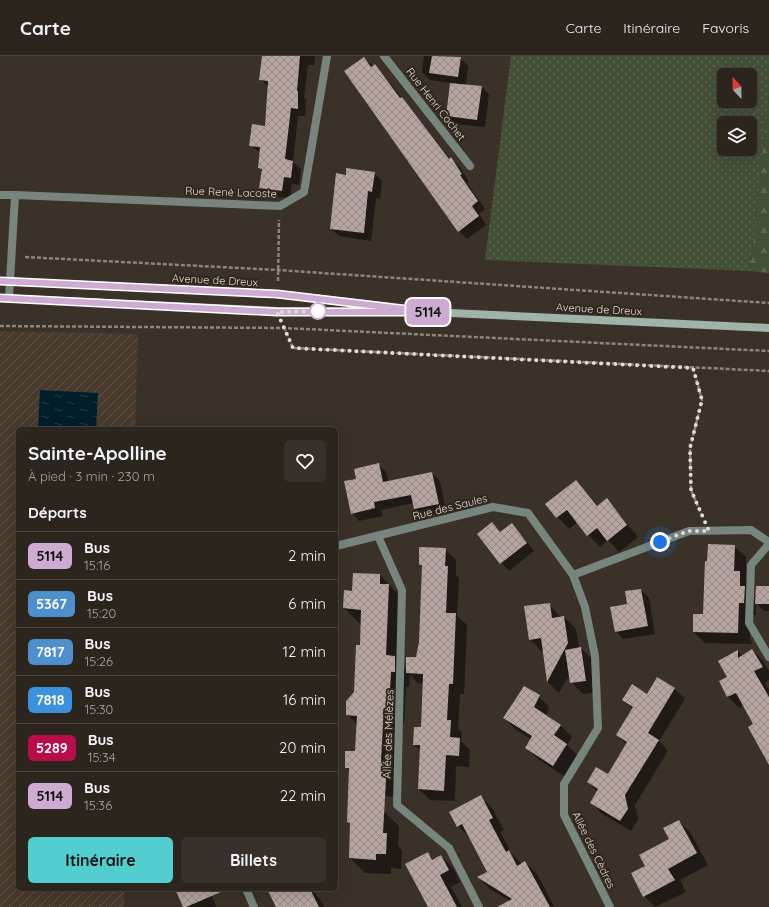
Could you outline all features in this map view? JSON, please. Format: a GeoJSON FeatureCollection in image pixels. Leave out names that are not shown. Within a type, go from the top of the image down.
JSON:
{"type":"FeatureCollection","features":[{"type":"Feature","properties":{"kind":"main road","name":"Avenue de Dreux"},"geometry":{"type":"LineString","coordinates":[[0,281],[277,294],[429,312]]}},
{"type":"Feature","properties":{"kind":"main road","name":"Avenue de Dreux"},"geometry":{"type":"LineString","coordinates":[[0,298],[277,312],[429,312],[769,328]]}},
{"type":"Feature","properties":{"kind":"street","name":"Rue René Lacoste"},"geometry":{"type":"LineString","coordinates":[[0,195],[280,206],[304,192],[327,56]]}},
{"type":"Feature","properties":{"kind":"street","name":"Rue Henri Cochet"},"geometry":{"type":"LineString","coordinates":[[384,56],[470,166]]}},
{"type":"Feature","properties":{"kind":"street"},"geometry":{"type":"LineString","coordinates":[[9,298],[15,195]]}},
{"type":"Feature","properties":{"kind":"street","name":"Rue des Saules"},"geometry":{"type":"LineString","coordinates":[[338,546],[493,507],[528,513],[573,574]]}},
{"type":"Feature","properties":{"kind":"street"},"geometry":{"type":"LineString","coordinates":[[573,574],[688,531],[751,530],[769,543],[751,564],[749,622],[769,657]]}},
{"type":"Feature","properties":{"kind":"street","name":"Allée des Mélèzes"},"geometry":{"type":"LineString","coordinates":[[378,536],[402,590],[397,805],[449,848],[479,907]]}},
{"type":"Feature","properties":{"kind":"street","name":"Allée des Cèdres"},"geometry":{"type":"LineString","coordinates":[[573,574],[585,607],[595,656],[598,728],[564,784],[564,815],[610,907]]}},
{"type":"Feature","properties":{"kind":"street"},"geometry":{"type":"LineString","coordinates":[[247,891],[254,907]]}},
{"type":"Feature","properties":{"kind":"path"},"geometry":{"type":"LineString","coordinates":[[277,294],[280,206]]}},
{"type":"Feature","properties":{"kind":"path"},"geometry":{"type":"LineString","coordinates":[[12,256],[278,270],[769,303]]}},
{"type":"Feature","properties":{"kind":"path"},"geometry":{"type":"LineString","coordinates":[[277,312],[293,348],[769,371]]}},
{"type":"Feature","properties":{"kind":"path"},"geometry":{"type":"LineString","coordinates":[[0,326],[284,328],[769,351]]}},
{"type":"Feature","properties":{"kind":"path"},"geometry":{"type":"LineString","coordinates":[[693,368],[702,400],[690,448],[691,490],[709,531]]}},
{"type":"Feature","properties":{"kind":"shaded area"},"geometry":{"type":"Polygon","coordinates":[[[0,331],[138,334],[135,427],[16,427],[16,891],[124,891],[124,907],[0,907],[0,331]]]}},
{"type":"Feature","properties":{"kind":"green space"},"geometry":{"type":"Polygon","coordinates":[[[511,56],[769,56],[769,95],[750,271],[485,260],[511,56]]]}},
{"type":"Feature","properties":{"kind":"green space"},"geometry":{"type":"Polygon","coordinates":[[[769,95],[769,273],[750,271],[769,95]]]}},
{"type":"Feature","properties":{"kind":"water"},"geometry":{"type":"Polygon","coordinates":[[[40,390],[98,393],[96,427],[38,427],[40,390]]]}},
{"type":"Feature","properties":{"kind":"building"},"geometry":{"type":"Polygon","coordinates":[[[262,56],[300,56],[297,91],[298,109],[291,108],[285,159],[293,161],[291,178],[284,177],[282,191],[259,188],[262,169],[258,168],[260,147],[249,146],[252,124],[265,126],[268,81],[259,80],[262,56]]]}},
{"type":"Feature","properties":{"kind":"building"},"geometry":{"type":"Polygon","coordinates":[[[432,56],[461,57],[458,77],[429,73],[432,56]]]}},
{"type":"Feature","properties":{"kind":"building"},"geometry":{"type":"Polygon","coordinates":[[[364,57],[371,67],[375,64],[449,159],[451,157],[462,174],[460,175],[478,201],[472,206],[479,216],[458,232],[344,71],[364,57]]]}},
{"type":"Feature","properties":{"kind":"building"},"geometry":{"type":"Polygon","coordinates":[[[450,83],[482,86],[477,120],[446,116],[450,83]]]}},
{"type":"Feature","properties":{"kind":"building"},"geometry":{"type":"Polygon","coordinates":[[[346,168],[375,172],[372,192],[368,191],[364,233],[330,229],[336,173],[346,175],[346,168]]]}},
{"type":"Feature","properties":{"kind":"building"},"geometry":{"type":"Polygon","coordinates":[[[379,463],[383,482],[432,472],[439,504],[414,509],[411,495],[374,502],[375,508],[351,514],[344,481],[356,479],[354,469],[379,463]]]}},
{"type":"Feature","properties":{"kind":"building"},"geometry":{"type":"Polygon","coordinates":[[[576,480],[597,506],[607,498],[627,525],[607,541],[597,528],[587,536],[567,510],[556,518],[545,504],[576,480]]]}},
{"type":"Feature","properties":{"kind":"building"},"geometry":{"type":"Polygon","coordinates":[[[492,522],[500,532],[512,523],[527,543],[500,564],[477,534],[492,522]]]}},
{"type":"Feature","properties":{"kind":"building"},"geometry":{"type":"Polygon","coordinates":[[[708,544],[735,545],[734,571],[740,571],[740,586],[745,586],[744,603],[739,603],[738,633],[693,632],[693,614],[703,614],[705,561],[707,561],[708,544]]]}},
{"type":"Feature","properties":{"kind":"building"},"geometry":{"type":"Polygon","coordinates":[[[419,547],[446,548],[445,566],[448,566],[446,613],[456,613],[453,684],[449,684],[447,720],[451,720],[450,737],[460,738],[459,756],[446,755],[444,791],[418,789],[420,745],[413,745],[414,727],[421,727],[423,674],[406,673],[406,657],[416,657],[419,642],[422,565],[419,565],[419,547]]]}},
{"type":"Feature","properties":{"kind":"building"},"geometry":{"type":"Polygon","coordinates":[[[353,573],[380,574],[380,584],[389,584],[386,655],[395,656],[395,672],[391,672],[389,708],[384,708],[381,761],[387,762],[383,833],[387,833],[386,854],[376,854],[376,860],[349,858],[350,823],[347,822],[349,768],[345,768],[345,751],[355,751],[357,716],[346,715],[346,701],[354,692],[356,645],[360,645],[361,610],[343,608],[344,590],[352,591],[353,573]]]}},
{"type":"Feature","properties":{"kind":"building"},"geometry":{"type":"Polygon","coordinates":[[[756,586],[769,586],[769,604],[755,604],[756,586]]]}},
{"type":"Feature","properties":{"kind":"building"},"geometry":{"type":"Polygon","coordinates":[[[641,589],[648,626],[615,632],[610,607],[627,604],[625,591],[641,589]]]}},
{"type":"Feature","properties":{"kind":"building"},"geometry":{"type":"Polygon","coordinates":[[[550,603],[552,618],[564,616],[568,643],[547,682],[541,638],[529,640],[524,606],[550,603]]]}},
{"type":"Feature","properties":{"kind":"building"},"geometry":{"type":"Polygon","coordinates":[[[581,647],[586,681],[570,683],[565,650],[581,647]]]}},
{"type":"Feature","properties":{"kind":"building"},"geometry":{"type":"Polygon","coordinates":[[[752,649],[763,667],[754,671],[769,697],[769,765],[748,727],[753,724],[736,693],[727,697],[719,681],[727,677],[718,661],[738,650],[738,658],[752,649]]]}},
{"type":"Feature","properties":{"kind":"building"},"geometry":{"type":"Polygon","coordinates":[[[657,677],[675,688],[648,733],[659,740],[625,795],[628,809],[620,821],[590,803],[598,789],[587,782],[596,767],[608,774],[627,742],[616,735],[633,707],[622,700],[632,684],[647,694],[657,677]]]}},
{"type":"Feature","properties":{"kind":"building"},"geometry":{"type":"Polygon","coordinates":[[[524,686],[540,695],[534,707],[561,725],[554,735],[567,744],[553,766],[525,748],[532,736],[503,718],[524,686]]]}},
{"type":"Feature","properties":{"kind":"building"},"geometry":{"type":"Polygon","coordinates":[[[481,795],[493,818],[489,820],[506,852],[509,850],[517,866],[525,861],[550,907],[497,907],[512,899],[477,877],[487,872],[462,824],[457,827],[449,812],[481,795]]]}},
{"type":"Feature","properties":{"kind":"building"},"geometry":{"type":"Polygon","coordinates":[[[679,820],[697,853],[668,869],[675,880],[643,897],[631,873],[645,866],[639,855],[669,839],[663,828],[679,820]]]}},
{"type":"Feature","properties":{"kind":"building"},"geometry":{"type":"Polygon","coordinates":[[[428,852],[432,860],[441,855],[449,870],[440,875],[457,907],[428,907],[405,864],[428,852]]]}},
{"type":"Feature","properties":{"kind":"building"},"geometry":{"type":"Polygon","coordinates":[[[176,891],[223,891],[186,907],[183,907],[176,891]]]}},
{"type":"Feature","properties":{"kind":"building"},"geometry":{"type":"Polygon","coordinates":[[[268,891],[311,891],[319,907],[276,907],[268,891]]]}},
{"type":"Feature","properties":{"kind":"bus line","name":"5114"},"geometry":{"type":"LineString","coordinates":[[0,281],[277,294],[429,312],[277,312],[0,298]]}},
{"type":"Feature","properties":{"kind":"route"},"geometry":{"type":"LineString","coordinates":[[318,311],[277,312],[293,348],[693,368],[698,381],[702,400],[690,448],[691,490],[709,531],[688,531],[660,542]]}}]}
